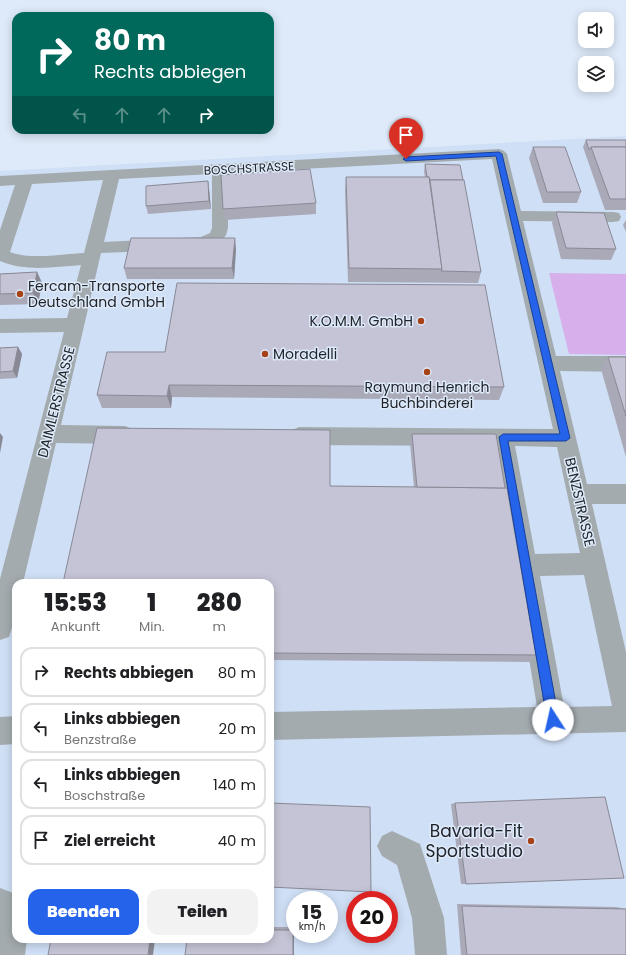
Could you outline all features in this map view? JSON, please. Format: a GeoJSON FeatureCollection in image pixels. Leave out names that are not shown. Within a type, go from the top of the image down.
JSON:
{"type":"FeatureCollection","features":[{"type":"Feature","properties":{"kind":"street","name":"BOSCHSTRASSE"},"geometry":{"type":"LineString","coordinates":[[0,181],[499,154]]}},
{"type":"Feature","properties":{"kind":"street","name":"BENZSTRASSE"},"geometry":{"type":"LineString","coordinates":[[499,154],[594,564],[620,653],[624,694]]}},
{"type":"Feature","properties":{"kind":"street"},"geometry":{"type":"LineString","coordinates":[[25,180],[1,252],[2,255],[13,260],[28,262],[93,253],[201,243],[213,240],[220,228],[220,169]]}},
{"type":"Feature","properties":{"kind":"street","name":"DAIMLERSTRASSE"},"geometry":{"type":"LineString","coordinates":[[0,628],[9,559],[48,434],[112,175]]}},
{"type":"Feature","properties":{"kind":"street"},"geometry":{"type":"LineString","coordinates":[[513,216],[613,217]]}},
{"type":"Feature","properties":{"kind":"street"},"geometry":{"type":"LineString","coordinates":[[0,326],[75,324]]}},
{"type":"Feature","properties":{"kind":"street"},"geometry":{"type":"LineString","coordinates":[[548,363],[626,364]]}},
{"type":"Feature","properties":{"kind":"street"},"geometry":{"type":"LineString","coordinates":[[48,434],[142,435]]}},
{"type":"Feature","properties":{"kind":"street"},"geometry":{"type":"LineString","coordinates":[[283,436],[566,438]]}},
{"type":"Feature","properties":{"kind":"street"},"geometry":{"type":"LineString","coordinates":[[503,437],[553,720]]}},
{"type":"Feature","properties":{"kind":"street"},"geometry":{"type":"LineString","coordinates":[[578,494],[626,494]]}},
{"type":"Feature","properties":{"kind":"street"},"geometry":{"type":"LineString","coordinates":[[526,565],[594,564]]}},
{"type":"Feature","properties":{"kind":"street"},"geometry":{"type":"LineString","coordinates":[[274,726],[553,720],[626,720]]}},
{"type":"Feature","properties":{"kind":"street"},"geometry":{"type":"LineString","coordinates":[[0,730],[12,730]]}},
{"type":"Feature","properties":{"kind":"street"},"geometry":{"type":"LineString","coordinates":[[392,846],[409,855],[428,918],[431,955]]}},
{"type":"Feature","properties":{"kind":"street"},"geometry":{"type":"LineString","coordinates":[[0,903],[12,911]]}},
{"type":"Feature","properties":{"kind":"street"},"geometry":{"type":"LineString","coordinates":[[9,955],[12,937]]}},
{"type":"Feature","properties":{"kind":"shaded area"},"geometry":{"type":"Polygon","coordinates":[[[626,136],[626,955],[0,955],[0,171],[626,136]]]}},
{"type":"Feature","properties":{"kind":"shaded area"},"geometry":{"type":"Polygon","coordinates":[[[549,273],[626,274],[626,355],[569,354],[549,273]]]}},
{"type":"Feature","properties":{"kind":"building"},"geometry":{"type":"Polygon","coordinates":[[[586,140],[626,140],[626,147],[591,147],[589,150],[586,140]]]}},
{"type":"Feature","properties":{"kind":"building"},"geometry":{"type":"Polygon","coordinates":[[[533,147],[565,147],[581,192],[547,192],[533,147]]]}},
{"type":"Feature","properties":{"kind":"building"},"geometry":{"type":"Polygon","coordinates":[[[591,147],[626,147],[626,199],[610,199],[591,147]]]}},
{"type":"Feature","properties":{"kind":"building"},"geometry":{"type":"Polygon","coordinates":[[[425,164],[460,165],[463,180],[430,180],[429,177],[427,177],[425,164]]]}},
{"type":"Feature","properties":{"kind":"building"},"geometry":{"type":"Polygon","coordinates":[[[310,169],[316,203],[223,209],[221,175],[310,169]]]}},
{"type":"Feature","properties":{"kind":"building"},"geometry":{"type":"Polygon","coordinates":[[[346,177],[429,177],[442,269],[349,268],[346,177]]]}},
{"type":"Feature","properties":{"kind":"building"},"geometry":{"type":"Polygon","coordinates":[[[430,180],[464,180],[481,272],[441,271],[442,269],[430,180]]]}},
{"type":"Feature","properties":{"kind":"building"},"geometry":{"type":"Polygon","coordinates":[[[208,181],[209,201],[146,206],[146,186],[208,181]]]}},
{"type":"Feature","properties":{"kind":"building"},"geometry":{"type":"Polygon","coordinates":[[[556,212],[604,213],[616,249],[566,248],[556,212]]]}},
{"type":"Feature","properties":{"kind":"building"},"geometry":{"type":"Polygon","coordinates":[[[131,238],[235,238],[232,268],[124,268],[131,238]]]}},
{"type":"Feature","properties":{"kind":"building"},"geometry":{"type":"Polygon","coordinates":[[[37,272],[33,293],[0,294],[0,274],[37,272]]]}},
{"type":"Feature","properties":{"kind":"building"},"geometry":{"type":"Polygon","coordinates":[[[177,283],[485,285],[504,387],[169,385],[167,396],[97,395],[107,352],[165,352],[177,283]]]}},
{"type":"Feature","properties":{"kind":"building"},"geometry":{"type":"Polygon","coordinates":[[[18,347],[13,371],[0,372],[0,348],[18,347]]]}},
{"type":"Feature","properties":{"kind":"building"},"geometry":{"type":"Polygon","coordinates":[[[608,357],[626,357],[626,416],[608,357]]]}},
{"type":"Feature","properties":{"kind":"building"},"geometry":{"type":"Polygon","coordinates":[[[97,428],[330,430],[330,486],[507,488],[536,655],[274,653],[274,579],[64,579],[97,428]]]}},
{"type":"Feature","properties":{"kind":"building"},"geometry":{"type":"Polygon","coordinates":[[[412,434],[496,434],[505,488],[417,487],[412,434]]]}},
{"type":"Feature","properties":{"kind":"building","name":"Bavaria-Fit Sportstudio"},"geometry":{"type":"Polygon","coordinates":[[[605,797],[624,878],[466,884],[455,803],[605,797]]]}},
{"type":"Feature","properties":{"kind":"building"},"geometry":{"type":"Polygon","coordinates":[[[274,803],[370,807],[371,891],[274,887],[274,803]]]}},
{"type":"Feature","properties":{"kind":"building"},"geometry":{"type":"Polygon","coordinates":[[[462,906],[626,909],[626,955],[467,955],[462,906]]]}},
{"type":"Feature","properties":{"kind":"building"},"geometry":{"type":"Polygon","coordinates":[[[274,930],[286,930],[286,943],[293,943],[293,955],[185,955],[186,943],[274,943],[274,930]]]}},
{"type":"Feature","properties":{"kind":"building"},"geometry":{"type":"Polygon","coordinates":[[[50,943],[150,943],[148,955],[48,955],[50,943]]]}},
{"type":"Feature","properties":{"kind":"place","name":"Fercam-Transporte Deutschland GmbH"},"geometry":{"type":"Point","coordinates":[20,294]}},
{"type":"Feature","properties":{"kind":"place","name":"K.O.M.M. GmbH"},"geometry":{"type":"Point","coordinates":[421,321]}},
{"type":"Feature","properties":{"kind":"place","name":"Moradelli"},"geometry":{"type":"Point","coordinates":[265,354]}},
{"type":"Feature","properties":{"kind":"place","name":"Raymund Henrich Buchbinderei"},"geometry":{"type":"Point","coordinates":[427,372]}},
{"type":"Feature","properties":{"kind":"place","name":"Bavaria-Fit Sportstudio"},"geometry":{"type":"Point","coordinates":[531,841]}},
{"type":"Feature","properties":{"kind":"route"},"geometry":{"type":"LineString","coordinates":[[406,159],[499,154],[566,438],[503,437],[553,720]]}}]}
